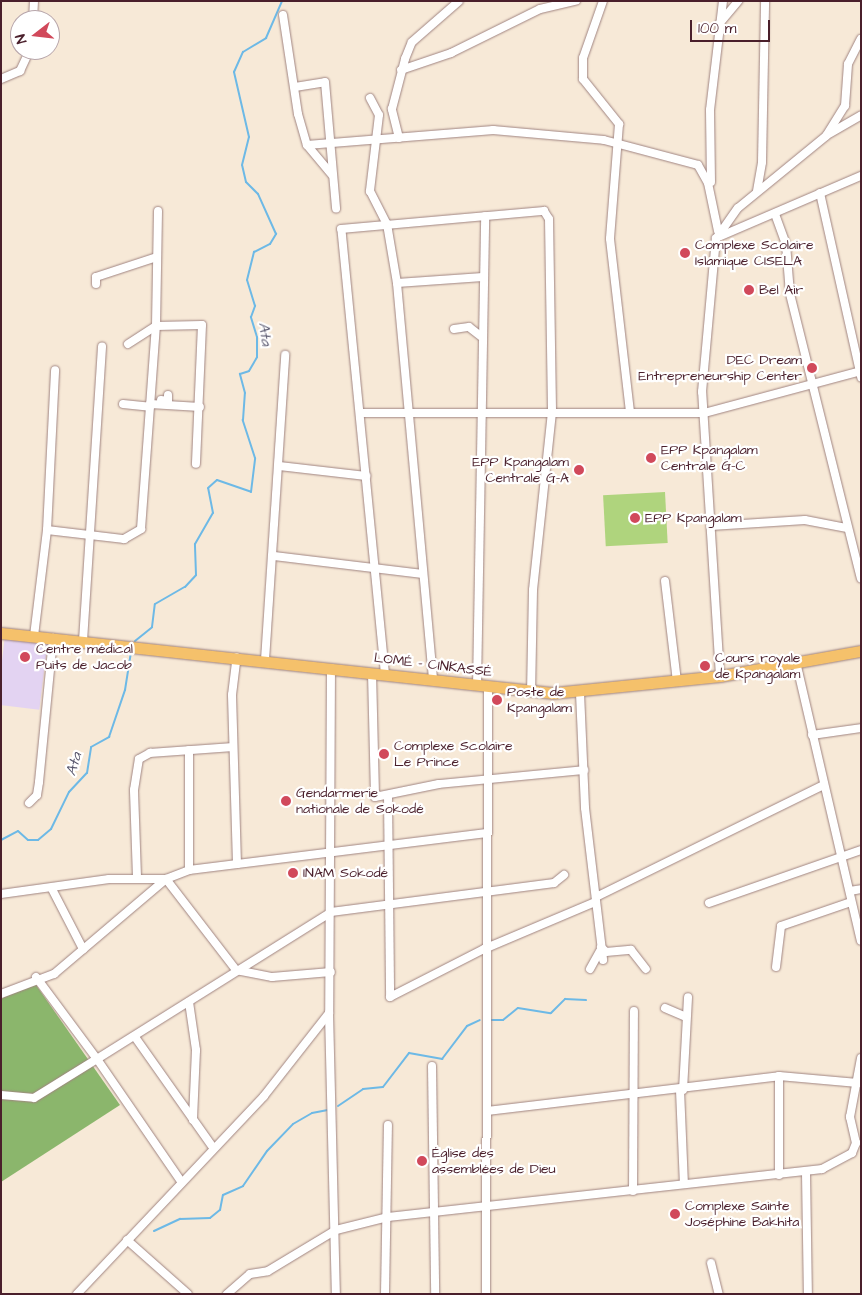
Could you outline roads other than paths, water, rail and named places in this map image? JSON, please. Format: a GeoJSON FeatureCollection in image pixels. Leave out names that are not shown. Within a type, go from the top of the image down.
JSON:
{"type":"FeatureCollection","features":[{"type":"Feature","properties":{"kind":"highway","name":"LOMÉ - CINKASSÉ"},"geometry":{"type":"LineString","coordinates":[[1,634],[265,660],[531,691],[580,693],[720,676],[861,651]]}},
{"type":"Feature","properties":{"kind":"street"},"geometry":{"type":"LineString","coordinates":[[399,138],[392,109],[401,70],[412,42],[459,1]]}},
{"type":"Feature","properties":{"kind":"street"},"geometry":{"type":"LineString","coordinates":[[401,70],[452,52],[540,9],[576,1]]}},
{"type":"Feature","properties":{"kind":"street"},"geometry":{"type":"LineString","coordinates":[[603,1],[584,58],[582,79],[617,119],[619,144],[610,239],[630,411]]}},
{"type":"Feature","properties":{"kind":"street"},"geometry":{"type":"LineString","coordinates":[[712,199],[709,128],[723,1]]}},
{"type":"Feature","properties":{"kind":"street"},"geometry":{"type":"LineString","coordinates":[[719,24],[738,1]]}},
{"type":"Feature","properties":{"kind":"street"},"geometry":{"type":"LineString","coordinates":[[758,191],[762,162],[765,1]]}},
{"type":"Feature","properties":{"kind":"street"},"geometry":{"type":"LineString","coordinates":[[283,15],[307,145],[332,175]]}},
{"type":"Feature","properties":{"kind":"street"},"geometry":{"type":"LineString","coordinates":[[826,136],[845,106],[848,64],[861,39]]}},
{"type":"Feature","properties":{"kind":"street"},"geometry":{"type":"LineString","coordinates":[[1,79],[20,71],[25,60]]}},
{"type":"Feature","properties":{"kind":"street"},"geometry":{"type":"LineString","coordinates":[[295,87],[325,82],[336,209]]}},
{"type":"Feature","properties":{"kind":"street"},"geometry":{"type":"LineString","coordinates":[[370,98],[379,115],[378,141],[370,191],[387,224],[397,283],[411,415],[433,680]]}},
{"type":"Feature","properties":{"kind":"street"},"geometry":{"type":"LineString","coordinates":[[717,235],[758,191],[826,136],[861,115]]}},
{"type":"Feature","properties":{"kind":"street"},"geometry":{"type":"LineString","coordinates":[[307,145],[512,130],[619,144],[694,162],[707,178],[717,235],[705,337],[704,413],[720,676]]}},
{"type":"Feature","properties":{"kind":"street"},"geometry":{"type":"LineString","coordinates":[[717,235],[775,214],[861,176]]}},
{"type":"Feature","properties":{"kind":"street"},"geometry":{"type":"LineString","coordinates":[[360,413],[411,415],[482,412],[630,411],[704,413],[812,383],[860,373],[820,193]]}},
{"type":"Feature","properties":{"kind":"street"},"geometry":{"type":"LineString","coordinates":[[47,530],[92,537],[124,539],[142,530],[156,326],[158,211]]}},
{"type":"Feature","properties":{"kind":"street"},"geometry":{"type":"LineString","coordinates":[[385,674],[341,229],[540,211],[548,217],[552,412],[533,590],[531,691]]}},
{"type":"Feature","properties":{"kind":"street"},"geometry":{"type":"LineString","coordinates":[[775,214],[789,255],[790,294],[861,578]]}},
{"type":"Feature","properties":{"kind":"street"},"geometry":{"type":"LineString","coordinates":[[485,216],[482,277],[482,686],[486,781],[484,948],[487,1111],[484,1204],[486,1294]]}},
{"type":"Feature","properties":{"kind":"street"},"geometry":{"type":"LineString","coordinates":[[96,284],[96,276],[157,258]]}},
{"type":"Feature","properties":{"kind":"street"},"geometry":{"type":"LineString","coordinates":[[397,283],[482,277]]}},
{"type":"Feature","properties":{"kind":"street"},"geometry":{"type":"LineString","coordinates":[[128,344],[156,326],[202,325],[200,407],[196,464]]}},
{"type":"Feature","properties":{"kind":"street"},"geometry":{"type":"LineString","coordinates":[[454,329],[469,327],[482,337]]}},
{"type":"Feature","properties":{"kind":"street"},"geometry":{"type":"LineString","coordinates":[[84,641],[92,537],[102,347]]}},
{"type":"Feature","properties":{"kind":"street"},"geometry":{"type":"LineString","coordinates":[[265,660],[274,556],[285,355]]}},
{"type":"Feature","properties":{"kind":"street"},"geometry":{"type":"LineString","coordinates":[[34,636],[47,530],[55,370]]}},
{"type":"Feature","properties":{"kind":"street"},"geometry":{"type":"LineString","coordinates":[[152,405],[156,400],[168,401],[168,395]]}},
{"type":"Feature","properties":{"kind":"street"},"geometry":{"type":"LineString","coordinates":[[123,404],[200,407]]}},
{"type":"Feature","properties":{"kind":"street"},"geometry":{"type":"LineString","coordinates":[[278,466],[366,476]]}},
{"type":"Feature","properties":{"kind":"street"},"geometry":{"type":"LineString","coordinates":[[711,526],[805,520],[847,528]]}},
{"type":"Feature","properties":{"kind":"street"},"geometry":{"type":"LineString","coordinates":[[274,556],[423,574]]}},
{"type":"Feature","properties":{"kind":"street"},"geometry":{"type":"LineString","coordinates":[[665,581],[677,681]]}},
{"type":"Feature","properties":{"kind":"street"},"geometry":{"type":"LineString","coordinates":[[29,803],[40,782],[53,638]]}},
{"type":"Feature","properties":{"kind":"street"},"geometry":{"type":"LineString","coordinates":[[237,657],[233,747],[237,864]]}},
{"type":"Feature","properties":{"kind":"street"},"geometry":{"type":"LineString","coordinates":[[796,662],[860,936]]}},
{"type":"Feature","properties":{"kind":"street"},"geometry":{"type":"LineString","coordinates":[[331,668],[332,850],[329,1013],[336,1230],[336,1294]]}},
{"type":"Feature","properties":{"kind":"street"},"geometry":{"type":"LineString","coordinates":[[372,673],[375,797],[388,796],[439,784],[486,781],[584,770]]}},
{"type":"Feature","properties":{"kind":"street"},"geometry":{"type":"LineString","coordinates":[[580,693],[584,770],[603,960]]}},
{"type":"Feature","properties":{"kind":"street"},"geometry":{"type":"LineString","coordinates":[[812,735],[861,728]]}},
{"type":"Feature","properties":{"kind":"street"},"geometry":{"type":"LineString","coordinates":[[137,877],[135,765],[150,753],[233,747]]}},
{"type":"Feature","properties":{"kind":"street"},"geometry":{"type":"LineString","coordinates":[[189,870],[190,750]]}},
{"type":"Feature","properties":{"kind":"street"},"geometry":{"type":"LineString","coordinates":[[388,796],[387,904],[390,997],[484,948],[596,900],[824,785]]}},
{"type":"Feature","properties":{"kind":"street"},"geometry":{"type":"LineString","coordinates":[[1,994],[36,977],[54,974],[166,879],[189,870],[388,843],[486,833]]}},
{"type":"Feature","properties":{"kind":"street"},"geometry":{"type":"LineString","coordinates":[[708,903],[861,850]]}},
{"type":"Feature","properties":{"kind":"street"},"geometry":{"type":"LineString","coordinates":[[1,1095],[34,1098],[135,1037],[236,970],[331,912],[485,890],[554,883],[564,875]]}},
{"type":"Feature","properties":{"kind":"street"},"geometry":{"type":"LineString","coordinates":[[1,894],[137,877],[166,879],[236,970],[272,977],[331,972]]}},
{"type":"Feature","properties":{"kind":"street"},"geometry":{"type":"LineString","coordinates":[[52,889],[83,950]]}},
{"type":"Feature","properties":{"kind":"street"},"geometry":{"type":"LineString","coordinates":[[850,891],[861,889]]}},
{"type":"Feature","properties":{"kind":"street"},"geometry":{"type":"LineString","coordinates":[[776,967],[781,926],[851,902]]}},
{"type":"Feature","properties":{"kind":"street"},"geometry":{"type":"LineString","coordinates":[[601,947],[606,952],[631,950],[646,969]]}},
{"type":"Feature","properties":{"kind":"street"},"geometry":{"type":"LineString","coordinates":[[590,969],[601,947]]}},
{"type":"Feature","properties":{"kind":"street"},"geometry":{"type":"LineString","coordinates":[[36,977],[97,1059],[181,1181]]}},
{"type":"Feature","properties":{"kind":"street"},"geometry":{"type":"LineString","coordinates":[[684,1184],[682,1090],[684,1016],[688,997]]}},
{"type":"Feature","properties":{"kind":"street"},"geometry":{"type":"LineString","coordinates":[[189,1002],[196,1050],[193,1120]]}},
{"type":"Feature","properties":{"kind":"street"},"geometry":{"type":"LineString","coordinates":[[665,1008],[684,1016]]}},
{"type":"Feature","properties":{"kind":"street"},"geometry":{"type":"LineString","coordinates":[[633,1191],[632,1096],[634,1011]]}},
{"type":"Feature","properties":{"kind":"street"},"geometry":{"type":"LineString","coordinates":[[77,1294],[212,1146],[264,1096],[329,1013]]}},
{"type":"Feature","properties":{"kind":"street"},"geometry":{"type":"LineString","coordinates":[[135,1037],[212,1146]]}},
{"type":"Feature","properties":{"kind":"street"},"geometry":{"type":"LineString","coordinates":[[227,1294],[250,1274],[268,1271],[336,1230],[388,1216],[484,1204],[806,1173],[839,1163],[852,1153],[856,1143],[850,1117],[858,1098],[861,1058]]}},
{"type":"Feature","properties":{"kind":"street"},"geometry":{"type":"LineString","coordinates":[[432,1066],[436,1211],[435,1294]]}},
{"type":"Feature","properties":{"kind":"street"},"geometry":{"type":"LineString","coordinates":[[487,1111],[632,1096],[779,1076],[858,1083]]}},
{"type":"Feature","properties":{"kind":"street"},"geometry":{"type":"LineString","coordinates":[[779,1076],[779,1176]]}},
{"type":"Feature","properties":{"kind":"street"},"geometry":{"type":"LineString","coordinates":[[386,1294],[388,1125]]}},
{"type":"Feature","properties":{"kind":"street"},"geometry":{"type":"LineString","coordinates":[[806,1173],[808,1294]]}},
{"type":"Feature","properties":{"kind":"street"},"geometry":{"type":"LineString","coordinates":[[127,1240],[188,1294]]}},
{"type":"Feature","properties":{"kind":"street"},"geometry":{"type":"LineString","coordinates":[[711,1263],[719,1294]]}},
{"type":"Feature","properties":{"kind":"waterway","name":"Ata"},"geometry":{"type":"LineString","coordinates":[[135,641],[152,627],[155,604],[185,587],[196,575],[195,544],[213,513],[208,488],[217,480],[251,492],[255,458],[243,420],[245,393],[240,374],[249,371],[257,357],[257,337],[251,317],[255,306],[247,280],[254,252],[270,244],[276,234],[258,194],[246,182],[242,165],[249,137],[234,72],[243,52],[266,38],[282,1]]}},
{"type":"Feature","properties":{"kind":"waterway","name":"Ata"},"geometry":{"type":"LineString","coordinates":[[1,840],[18,831],[28,840],[38,840],[51,829],[69,792],[87,773],[91,747],[109,737],[125,690],[131,652]]}},
{"type":"Feature","properties":{"kind":"waterway"},"geometry":{"type":"LineString","coordinates":[[489,1020],[503,1020],[518,1008],[551,1013],[565,999],[586,1000]]}},
{"type":"Feature","properties":{"kind":"waterway"},"geometry":{"type":"LineString","coordinates":[[338,1106],[363,1089],[383,1087],[409,1053],[442,1059],[467,1026],[480,1020]]}},
{"type":"Feature","properties":{"kind":"waterway"},"geometry":{"type":"LineString","coordinates":[[154,1231],[180,1219],[210,1218],[220,1210],[223,1195],[243,1186],[267,1151],[293,1124],[312,1113],[328,1110]]}},
{"type":"Feature","properties":{"kind":"place","name":"Complexe Scolaire Islamique CISELA"},"geometry":{"type":"Point","coordinates":[685,253]}},
{"type":"Feature","properties":{"kind":"place","name":"Bel Air"},"geometry":{"type":"Point","coordinates":[749,290]}},
{"type":"Feature","properties":{"kind":"place","name":"DEC Dream Entrepreneurship Center"},"geometry":{"type":"Point","coordinates":[812,368]}},
{"type":"Feature","properties":{"kind":"place","name":"EPP Kpangalam Centrale G-C"},"geometry":{"type":"Point","coordinates":[651,458]}},
{"type":"Feature","properties":{"kind":"place","name":"EPP Kpangalam Centrale G-A"},"geometry":{"type":"Point","coordinates":[579,470]}},
{"type":"Feature","properties":{"kind":"place","name":"EPP Kpangalam"},"geometry":{"type":"Point","coordinates":[635,518]}},
{"type":"Feature","properties":{"kind":"place","name":"Centre médical Puits de Jacob"},"geometry":{"type":"Point","coordinates":[25,657]}},
{"type":"Feature","properties":{"kind":"place","name":"Cours royale de Kpangalam"},"geometry":{"type":"Point","coordinates":[705,666]}},
{"type":"Feature","properties":{"kind":"place","name":"Poste de Kpangalam"},"geometry":{"type":"Point","coordinates":[497,700]}},
{"type":"Feature","properties":{"kind":"place","name":"Complexe Scolaire Le Prince"},"geometry":{"type":"Point","coordinates":[384,754]}},
{"type":"Feature","properties":{"kind":"place","name":"Gendarmerie nationale de Sokodé"},"geometry":{"type":"Point","coordinates":[286,801]}},
{"type":"Feature","properties":{"kind":"place","name":"INAM Sokodé"},"geometry":{"type":"Point","coordinates":[293,873]}},
{"type":"Feature","properties":{"kind":"place","name":"Église des assemblées de Dieu"},"geometry":{"type":"Point","coordinates":[422,1161]}},
{"type":"Feature","properties":{"kind":"place","name":"Complexe Sainte Joséphine Bakhita"},"geometry":{"type":"Point","coordinates":[675,1214]}}]}
